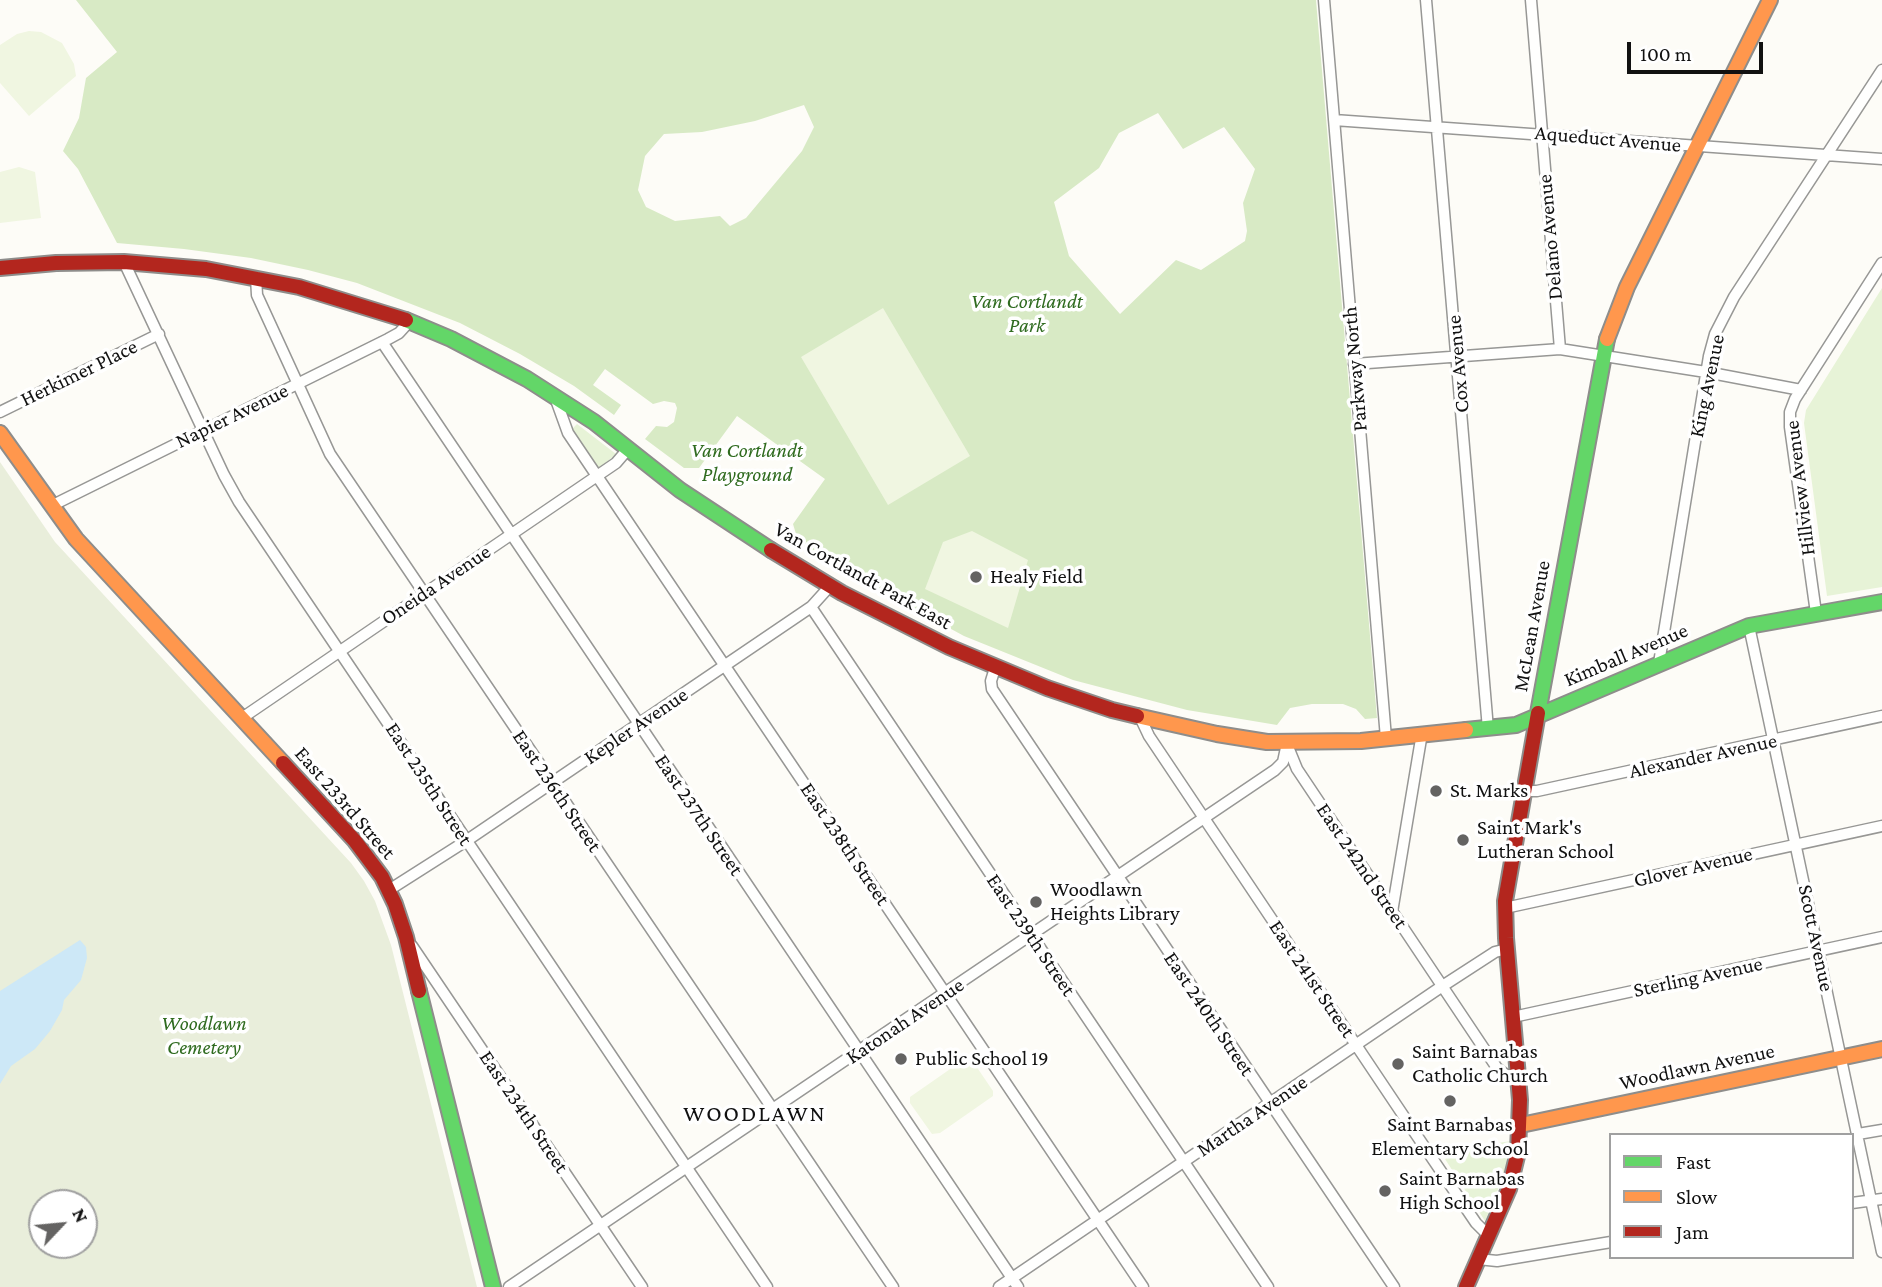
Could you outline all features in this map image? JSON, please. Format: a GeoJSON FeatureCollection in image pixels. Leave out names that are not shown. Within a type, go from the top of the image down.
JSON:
{"type":"FeatureCollection","features":[{"type":"Feature","properties":{"kind":"street","name":"Parkway North"},"geometry":{"type":"LineString","coordinates":[[1324,0],[1386,738]]}},
{"type":"Feature","properties":{"kind":"street","name":"Cox Avenue"},"geometry":{"type":"LineString","coordinates":[[1426,0],[1439,126],[1488,729]]}},
{"type":"Feature","properties":{"kind":"street","name":"Delano Avenue"},"geometry":{"type":"LineString","coordinates":[[1531,0],[1560,349]]}},
{"type":"Feature","properties":{"kind":"street","name":"McLean Avenue"},"geometry":{"type":"LineString","coordinates":[[1466,1287],[1512,1180],[1521,1125],[1507,948],[1505,908],[1508,874],[1607,334],[1769,0]]}},
{"type":"Feature","properties":{"kind":"street","name":"King Avenue"},"geometry":{"type":"LineString","coordinates":[[1659,663],[1706,372],[1715,334],[1734,298],[1882,70]]}},
{"type":"Feature","properties":{"kind":"street","name":"Aqueduct Avenue"},"geometry":{"type":"LineString","coordinates":[[1334,120],[1882,159]]}},
{"type":"Feature","properties":{"kind":"street","name":"Van Cortlandt Park East"},"geometry":{"type":"LineString","coordinates":[[0,268],[56,263],[124,262],[194,268],[256,277],[344,299],[409,322],[492,359],[594,422],[680,490],[830,586],[897,622],[995,667],[1047,688],[1140,717],[1217,734],[1287,743],[1386,738]]}},
{"type":"Feature","properties":{"kind":"street","name":"East 235th Street"},"geometry":{"type":"LineString","coordinates":[[124,262],[239,502],[767,1287]]}},
{"type":"Feature","properties":{"kind":"street","name":"Hillview Avenue"},"geometry":{"type":"LineString","coordinates":[[1816,613],[1790,412],[1801,390],[1882,263]]}},
{"type":"Feature","properties":{"kind":"street","name":"East 236th Street"},"geometry":{"type":"LineString","coordinates":[[256,277],[257,295],[330,454],[893,1287]]}},
{"type":"Feature","properties":{"kind":"street","name":"Napier Avenue"},"geometry":{"type":"LineString","coordinates":[[51,506],[382,342],[399,333],[409,322]]}},
{"type":"Feature","properties":{"kind":"street","name":"Herkimer Place"},"geometry":{"type":"LineString","coordinates":[[0,412],[159,334]]}},
{"type":"Feature","properties":{"kind":"street","name":"East 237th Street"},"geometry":{"type":"LineString","coordinates":[[382,342],[1015,1282]]}},
{"type":"Feature","properties":{"kind":"street"},"geometry":{"type":"LineString","coordinates":[[1354,364],[1560,349],[1801,390]]}},
{"type":"Feature","properties":{"kind":"street","name":"East 238th Street"},"geometry":{"type":"LineString","coordinates":[[555,396],[566,429],[1143,1287]]}},
{"type":"Feature","properties":{"kind":"street","name":"East 233rd Street"},"geometry":{"type":"LineString","coordinates":[[0,433],[82,546],[365,853],[389,890],[406,937],[493,1287]]}},
{"type":"Feature","properties":{"kind":"street","name":"Oneida Avenue"},"geometry":{"type":"LineString","coordinates":[[242,718],[598,476],[616,463],[628,449]]}},
{"type":"Feature","properties":{"kind":"street"},"geometry":{"type":"LineString","coordinates":[[811,607],[830,586]]}},
{"type":"Feature","properties":{"kind":"street","name":"Kimball Avenue"},"geometry":{"type":"LineString","coordinates":[[1386,738],[1523,724],[1552,709],[1610,687],[1659,663],[1749,626],[1882,602]]}},
{"type":"Feature","properties":{"kind":"street","name":"Kepler Avenue"},"geometry":{"type":"LineString","coordinates":[[389,890],[466,841],[811,607]]}},
{"type":"Feature","properties":{"kind":"street","name":"East 239th Street"},"geometry":{"type":"LineString","coordinates":[[811,607],[1268,1287]]}},
{"type":"Feature","properties":{"kind":"street","name":"Scott Avenue"},"geometry":{"type":"LineString","coordinates":[[1749,626],[1858,1134],[1877,1199],[1882,1252]]}},
{"type":"Feature","properties":{"kind":"street","name":"East 240th Street"},"geometry":{"type":"LineString","coordinates":[[995,667],[991,678],[992,689],[1394,1287]]}},
{"type":"Feature","properties":{"kind":"street","name":"Alexander Avenue"},"geometry":{"type":"LineString","coordinates":[[1523,792],[1882,716]]}},
{"type":"Feature","properties":{"kind":"street","name":"East 241st Street"},"geometry":{"type":"LineString","coordinates":[[1140,717],[1149,736],[1356,1045],[1476,1223],[1489,1236]]}},
{"type":"Feature","properties":{"kind":"street"},"geometry":{"type":"LineString","coordinates":[[1392,912],[1422,733]]}},
{"type":"Feature","properties":{"kind":"street","name":"Katonah Avenue"},"geometry":{"type":"LineString","coordinates":[[509,1287],[1279,767],[1284,759],[1287,743]]}},
{"type":"Feature","properties":{"kind":"street","name":"East 242nd Street"},"geometry":{"type":"LineString","coordinates":[[1287,743],[1294,764],[1497,1068],[1506,1075],[1518,1076]]}},
{"type":"Feature","properties":{"kind":"street","name":"Glover Avenue"},"geometry":{"type":"LineString","coordinates":[[1505,908],[1882,826]]}},
{"type":"Feature","properties":{"kind":"street","name":"East 234th Street"},"geometry":{"type":"LineString","coordinates":[[406,937],[642,1287]]}},
{"type":"Feature","properties":{"kind":"street","name":"Sterling Avenue"},"geometry":{"type":"LineString","coordinates":[[1513,1017],[1882,937]]}},
{"type":"Feature","properties":{"kind":"street","name":"Martha Avenue"},"geometry":{"type":"LineString","coordinates":[[999,1287],[1015,1282],[1098,1220],[1441,987],[1495,952],[1507,948]]}},
{"type":"Feature","properties":{"kind":"street","name":"Woodlawn Avenue"},"geometry":{"type":"LineString","coordinates":[[1521,1125],[1882,1049]]}},
{"type":"Feature","properties":{"kind":"street"},"geometry":{"type":"LineString","coordinates":[[1858,1134],[1882,1130]]}},
{"type":"Feature","properties":{"kind":"street"},"geometry":{"type":"LineString","coordinates":[[1854,1203],[1877,1199]]}},
{"type":"Feature","properties":{"kind":"street"},"geometry":{"type":"LineString","coordinates":[[1479,1259],[1497,1261],[1609,1242]]}},
{"type":"Feature","properties":{"kind":"green space","name":"Van Cortlandt Park"},"geometry":{"type":"Polygon","coordinates":[[[76,0],[1316,0],[1377,718],[1365,719],[1356,709],[1343,704],[1312,704],[1290,708],[1277,725],[1187,710],[1073,680],[964,636],[800,547],[793,524],[825,479],[737,416],[699,468],[684,468],[645,439],[656,426],[667,427],[674,422],[677,408],[675,403],[664,401],[653,404],[605,369],[593,385],[621,405],[614,415],[574,386],[460,323],[357,283],[251,258],[117,243],[78,169],[63,151],[79,118],[86,78],[117,52],[76,0]],[[804,105],[755,121],[702,132],[664,134],[645,156],[638,190],[646,207],[675,221],[720,216],[730,226],[746,218],[802,151],[814,127],[804,105]],[[1158,113],[1119,133],[1099,168],[1054,202],[1069,256],[1120,314],[1176,260],[1201,270],[1245,241],[1247,231],[1243,203],[1255,169],[1224,127],[1183,149],[1158,113]]]}},
{"type":"Feature","properties":{"kind":"green space"},"geometry":{"type":"Polygon","coordinates":[[[41,32],[62,43],[74,64],[76,76],[29,116],[0,83],[0,45],[17,34],[41,32]]]}},
{"type":"Feature","properties":{"kind":"green space"},"geometry":{"type":"Polygon","coordinates":[[[19,167],[35,172],[41,218],[0,223],[0,172],[19,167]]]}},
{"type":"Feature","properties":{"kind":"green space"},"geometry":{"type":"Polygon","coordinates":[[[1882,288],[1882,587],[1827,596],[1804,423],[1806,410],[1882,288]]]}},
{"type":"Feature","properties":{"kind":"green space"},"geometry":{"type":"Polygon","coordinates":[[[883,308],[970,456],[888,505],[801,357],[883,308]]]}},
{"type":"Feature","properties":{"kind":"green space"},"geometry":{"type":"Polygon","coordinates":[[[577,424],[616,454],[596,471],[570,431],[577,424]]]}},
{"type":"Feature","properties":{"kind":"green space","name":"Woodlawn Cemetery"},"geometry":{"type":"Polygon","coordinates":[[[0,462],[55,542],[351,863],[364,881],[375,901],[391,945],[477,1287],[0,1287],[0,462]]]}},
{"type":"Feature","properties":{"kind":"green space","name":"Healy Field"},"geometry":{"type":"Polygon","coordinates":[[[972,531],[1028,560],[1008,628],[925,589],[943,542],[972,531]]]}},
{"type":"Feature","properties":{"kind":"green space"},"geometry":{"type":"Polygon","coordinates":[[[966,1058],[974,1063],[993,1091],[993,1096],[940,1133],[932,1134],[910,1103],[910,1097],[966,1058]]]}},
{"type":"Feature","properties":{"kind":"green space"},"geometry":{"type":"Polygon","coordinates":[[[1511,1141],[1502,1180],[1485,1221],[1445,1159],[1456,1151],[1459,1154],[1467,1148],[1511,1141]]]}},
{"type":"Feature","properties":{"kind":"water"},"geometry":{"type":"Polygon","coordinates":[[[80,940],[86,947],[87,958],[81,980],[64,1000],[62,1010],[50,1031],[35,1049],[11,1066],[0,1084],[0,991],[80,940]]]}},
{"type":"Feature","properties":{"kind":"traffic: fast"},"geometry":{"type":"LineString","coordinates":[[406,320],[451,339],[527,379],[594,422],[680,490],[771,550]]}},
{"type":"Feature","properties":{"kind":"traffic: fast"},"geometry":{"type":"LineString","coordinates":[[1538,713],[1607,339]]}},
{"type":"Feature","properties":{"kind":"traffic: fast"},"geometry":{"type":"LineString","coordinates":[[1466,730],[1516,725],[1749,626],[1882,602]]}},
{"type":"Feature","properties":{"kind":"traffic: fast"},"geometry":{"type":"LineString","coordinates":[[419,991],[493,1287]]}},
{"type":"Feature","properties":{"kind":"traffic: slow"},"geometry":{"type":"LineString","coordinates":[[1607,339],[1627,287],[1770,0]]}},
{"type":"Feature","properties":{"kind":"traffic: slow"},"geometry":{"type":"LineString","coordinates":[[0,433],[76,539],[283,763]]}},
{"type":"Feature","properties":{"kind":"traffic: slow"},"geometry":{"type":"LineString","coordinates":[[1137,716],[1267,742],[1361,741],[1466,730]]}},
{"type":"Feature","properties":{"kind":"traffic: slow"},"geometry":{"type":"LineString","coordinates":[[1521,1125],[1882,1049]]}},
{"type":"Feature","properties":{"kind":"traffic: jam"},"geometry":{"type":"LineString","coordinates":[[0,268],[56,263],[124,262],[206,269],[299,287],[406,320]]}},
{"type":"Feature","properties":{"kind":"traffic: jam"},"geometry":{"type":"LineString","coordinates":[[771,550],[842,593],[949,647],[1047,688],[1137,716]]}},
{"type":"Feature","properties":{"kind":"traffic: jam"},"geometry":{"type":"LineString","coordinates":[[1466,1287],[1509,1189],[1518,1152],[1520,1100],[1505,901],[1538,713]]}},
{"type":"Feature","properties":{"kind":"traffic: jam"},"geometry":{"type":"LineString","coordinates":[[283,763],[355,841],[382,877],[406,937],[419,991]]}},
{"type":"Feature","properties":{"kind":"place","name":"Healy Field"},"geometry":{"type":"Point","coordinates":[976,577]}},
{"type":"Feature","properties":{"kind":"place","name":"St. Marks"},"geometry":{"type":"Point","coordinates":[1436,791]}},
{"type":"Feature","properties":{"kind":"place","name":"Saint Mark's Lutheran School"},"geometry":{"type":"Point","coordinates":[1463,840]}},
{"type":"Feature","properties":{"kind":"place","name":"Woodlawn Heights Library"},"geometry":{"type":"Point","coordinates":[1036,902]}},
{"type":"Feature","properties":{"kind":"place","name":"Public School 19"},"geometry":{"type":"Point","coordinates":[901,1059]}},
{"type":"Feature","properties":{"kind":"place","name":"Saint Barnabas Catholic Church"},"geometry":{"type":"Point","coordinates":[1398,1064]}},
{"type":"Feature","properties":{"kind":"place","name":"Saint Barnabas Elementary School"},"geometry":{"type":"Point","coordinates":[1450,1101]}},
{"type":"Feature","properties":{"kind":"place","name":"Saint Barnabas High School"},"geometry":{"type":"Point","coordinates":[1385,1191]}},
{"type":"Feature","properties":{"kind":"district","name":"WOODLAWN"},"geometry":{"type":"Point","coordinates":[755,1114]}},
{"type":"Feature","properties":{"kind":"park label","name":"Van Cortlandt Playground"},"geometry":{"type":"Point","coordinates":[747,463]}}]}
